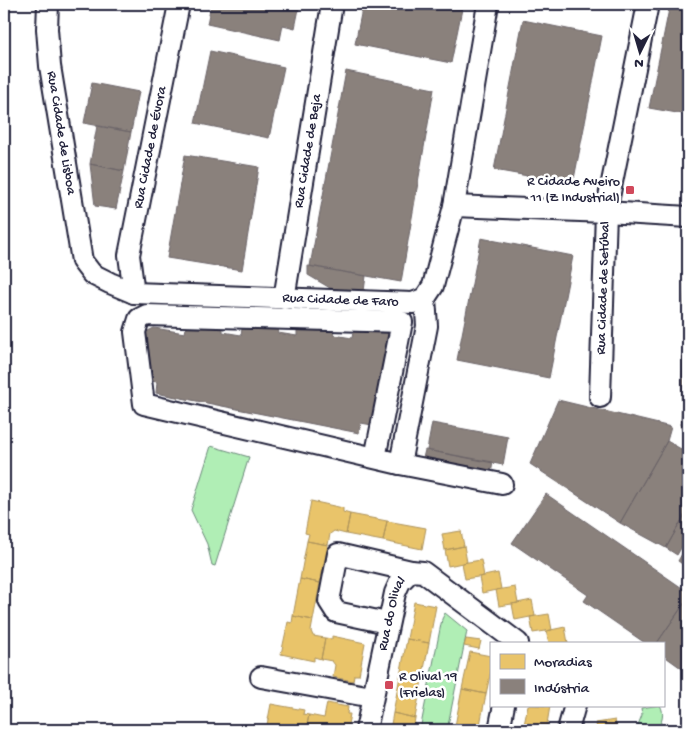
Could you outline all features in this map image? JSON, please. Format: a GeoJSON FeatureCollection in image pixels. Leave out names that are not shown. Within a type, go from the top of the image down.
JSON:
{"type":"FeatureCollection","features":[{"type":"Feature","properties":{"kind":"street","name":"Rua Cidade de Lisboa"},"geometry":{"type":"LineString","coordinates":[[48,4],[47,29],[50,66],[82,262]]}},
{"type":"Feature","properties":{"kind":"street","name":"Rua Cidade de Évora"},"geometry":{"type":"LineString","coordinates":[[134,293],[129,255],[179,4]]}},
{"type":"Feature","properties":{"kind":"street","name":"Rua Cidade de Beja"},"geometry":{"type":"LineString","coordinates":[[284,299],[332,4]]}},
{"type":"Feature","properties":{"kind":"street"},"geometry":{"type":"LineString","coordinates":[[400,464],[427,326],[425,298],[433,286],[454,206],[488,4]]}},
{"type":"Feature","properties":{"kind":"street","name":"Rua Cidade de Setúbal"},"geometry":{"type":"LineString","coordinates":[[600,397],[606,212],[648,4]]}},
{"type":"Feature","properties":{"kind":"street"},"geometry":{"type":"LineString","coordinates":[[454,206],[688,217]]}},
{"type":"Feature","properties":{"kind":"street","name":"Rua Cidade de Faro"},"geometry":{"type":"LineString","coordinates":[[82,262],[92,274],[110,284],[134,293],[413,303],[425,298]]}},
{"type":"Feature","properties":{"kind":"street"},"geometry":{"type":"LineString","coordinates":[[375,458],[402,322],[147,315],[139,319],[135,332],[144,404],[400,464],[502,484]]}},
{"type":"Feature","properties":{"kind":"street"},"geometry":{"type":"LineString","coordinates":[[380,433],[405,438]]}},
{"type":"Feature","properties":{"kind":"street"},"geometry":{"type":"LineString","coordinates":[[387,623],[336,612],[329,601],[338,554],[411,570]]}},
{"type":"Feature","properties":{"kind":"street","name":"Rua do Olival"},"geometry":{"type":"LineString","coordinates":[[366,730],[387,623],[395,594],[400,582],[411,570],[424,572],[517,642]]}},
{"type":"Feature","properties":{"kind":"street"},"geometry":{"type":"LineString","coordinates":[[261,677],[372,697]]}},
{"type":"Feature","properties":{"kind":"street"},"geometry":{"type":"LineString","coordinates":[[499,730],[504,706]]}},
{"type":"Feature","properties":{"kind":"street"},"geometry":{"type":"LineString","coordinates":[[568,730],[575,706]]}},
{"type":"Feature","properties":{"kind":"green space"},"geometry":{"type":"Polygon","coordinates":[[[211,446],[249,457],[215,566],[212,565],[207,544],[191,510],[211,446]]]}},
{"type":"Feature","properties":{"kind":"green space"},"geometry":{"type":"Polygon","coordinates":[[[445,613],[467,631],[447,730],[420,730],[442,619],[445,613]]]}},
{"type":"Feature","properties":{"kind":"green space"},"geometry":{"type":"Polygon","coordinates":[[[660,706],[662,718],[657,730],[636,730],[642,715],[641,708],[660,706]]]}},
{"type":"Feature","properties":{"kind":"building: Moradias"},"geometry":{"type":"Polygon","coordinates":[[[311,501],[343,508],[343,512],[350,514],[346,534],[334,531],[330,534],[328,545],[307,541],[309,534],[305,533],[311,501]]]}},
{"type":"Feature","properties":{"kind":"building: Moradias"},"geometry":{"type":"Polygon","coordinates":[[[350,514],[387,521],[383,541],[346,534],[350,514]]]}},
{"type":"Feature","properties":{"kind":"building: Moradias"},"geometry":{"type":"Polygon","coordinates":[[[387,521],[426,528],[422,549],[383,541],[387,521]]]}},
{"type":"Feature","properties":{"kind":"building: Moradias"},"geometry":{"type":"Polygon","coordinates":[[[461,531],[464,546],[445,550],[442,534],[461,531]]]}},
{"type":"Feature","properties":{"kind":"building: Moradias"},"geometry":{"type":"Polygon","coordinates":[[[307,541],[328,545],[320,583],[300,579],[307,541]]]}},
{"type":"Feature","properties":{"kind":"building: Moradias"},"geometry":{"type":"Polygon","coordinates":[[[464,546],[467,562],[448,566],[445,550],[464,546]]]}},
{"type":"Feature","properties":{"kind":"building: Moradias"},"geometry":{"type":"Polygon","coordinates":[[[481,560],[484,576],[465,579],[462,563],[481,560]]]}},
{"type":"Feature","properties":{"kind":"building: Moradias"},"geometry":{"type":"Polygon","coordinates":[[[498,573],[501,589],[482,593],[479,577],[498,573]]]}},
{"type":"Feature","properties":{"kind":"building: Moradias"},"geometry":{"type":"Polygon","coordinates":[[[300,579],[320,583],[313,620],[293,616],[300,579]]]}},
{"type":"Feature","properties":{"kind":"building: Moradias"},"geometry":{"type":"Polygon","coordinates":[[[515,587],[518,603],[499,606],[496,590],[515,587]]]}},
{"type":"Feature","properties":{"kind":"building: Moradias"},"geometry":{"type":"Polygon","coordinates":[[[532,600],[535,616],[515,620],[512,604],[532,600]]]}},
{"type":"Feature","properties":{"kind":"building: Moradias"},"geometry":{"type":"Polygon","coordinates":[[[414,602],[436,606],[429,643],[407,639],[414,602]]]}},
{"type":"Feature","properties":{"kind":"building: Moradias"},"geometry":{"type":"Polygon","coordinates":[[[549,614],[552,630],[533,633],[530,617],[549,614]]]}},
{"type":"Feature","properties":{"kind":"building: Moradias"},"geometry":{"type":"Polygon","coordinates":[[[293,616],[313,620],[311,631],[313,636],[325,638],[321,659],[314,657],[314,661],[281,654],[288,622],[292,623],[293,616]]]}},
{"type":"Feature","properties":{"kind":"building: Moradias"},"geometry":{"type":"Polygon","coordinates":[[[565,627],[568,642],[549,642],[546,631],[565,627]]]}},
{"type":"Feature","properties":{"kind":"building: Moradias"},"geometry":{"type":"Polygon","coordinates":[[[332,636],[365,643],[359,675],[354,675],[353,681],[333,677],[335,665],[332,661],[321,659],[325,638],[332,639],[332,636]]]}},
{"type":"Feature","properties":{"kind":"building: Moradias"},"geometry":{"type":"Polygon","coordinates":[[[407,639],[429,643],[422,680],[400,676],[407,639]]]}},
{"type":"Feature","properties":{"kind":"building: Moradias"},"geometry":{"type":"Polygon","coordinates":[[[466,639],[481,641],[479,649],[464,646],[466,639]]]}},
{"type":"Feature","properties":{"kind":"building: Moradias"},"geometry":{"type":"Polygon","coordinates":[[[470,652],[490,656],[490,676],[486,694],[462,689],[470,652]]]}},
{"type":"Feature","properties":{"kind":"building: Moradias"},"geometry":{"type":"Polygon","coordinates":[[[400,676],[422,680],[415,718],[393,713],[400,676]]]}},
{"type":"Feature","properties":{"kind":"building: Moradias"},"geometry":{"type":"Polygon","coordinates":[[[462,689],[486,694],[479,730],[455,726],[462,689]]]}},
{"type":"Feature","properties":{"kind":"building: Moradias"},"geometry":{"type":"Polygon","coordinates":[[[327,703],[348,707],[347,714],[350,714],[347,730],[306,730],[309,715],[324,718],[327,703]]]}},
{"type":"Feature","properties":{"kind":"building: Moradias"},"geometry":{"type":"Polygon","coordinates":[[[271,704],[304,710],[303,714],[309,715],[306,730],[266,730],[271,704]]]}},
{"type":"Feature","properties":{"kind":"building: Moradias"},"geometry":{"type":"Polygon","coordinates":[[[528,706],[550,706],[546,730],[523,730],[528,706]]]}},
{"type":"Feature","properties":{"kind":"building: Moradias"},"geometry":{"type":"Polygon","coordinates":[[[393,713],[415,718],[413,730],[390,730],[393,713]]]}},
{"type":"Feature","properties":{"kind":"building: Moradias"},"geometry":{"type":"Polygon","coordinates":[[[615,720],[617,730],[597,730],[596,723],[615,720]]]}},
{"type":"Feature","properties":{"kind":"building: Indústria"},"geometry":{"type":"Polygon","coordinates":[[[211,4],[300,4],[295,28],[283,25],[280,40],[207,24],[211,4]]]}},
{"type":"Feature","properties":{"kind":"building: Indústria"},"geometry":{"type":"Polygon","coordinates":[[[363,4],[463,4],[451,63],[355,44],[363,4]]]}},
{"type":"Feature","properties":{"kind":"building: Indústria"},"geometry":{"type":"Polygon","coordinates":[[[670,4],[688,4],[688,115],[649,108],[670,4]]]}},
{"type":"Feature","properties":{"kind":"building: Indústria"},"geometry":{"type":"Polygon","coordinates":[[[523,20],[602,36],[573,184],[494,170],[523,20]]]}},
{"type":"Feature","properties":{"kind":"building: Indústria"},"geometry":{"type":"Polygon","coordinates":[[[210,51],[284,67],[269,138],[195,123],[210,51]]]}},
{"type":"Feature","properties":{"kind":"building: Indústria"},"geometry":{"type":"Polygon","coordinates":[[[346,71],[434,89],[401,282],[310,266],[346,71]]]}},
{"type":"Feature","properties":{"kind":"building: Indústria"},"geometry":{"type":"Polygon","coordinates":[[[92,83],[139,92],[131,132],[84,123],[92,83]]]}},
{"type":"Feature","properties":{"kind":"building: Indústria"},"geometry":{"type":"Polygon","coordinates":[[[97,126],[131,132],[124,171],[90,164],[97,126]]]}},
{"type":"Feature","properties":{"kind":"building: Indústria"},"geometry":{"type":"Polygon","coordinates":[[[185,155],[259,167],[242,270],[167,258],[185,155]]]}},
{"type":"Feature","properties":{"kind":"building: Indústria"},"geometry":{"type":"Polygon","coordinates":[[[90,164],[124,171],[116,209],[95,206],[90,164]]]}},
{"type":"Feature","properties":{"kind":"building: Indústria"},"geometry":{"type":"Polygon","coordinates":[[[686,233],[688,233],[688,428],[681,428],[686,233]]]}},
{"type":"Feature","properties":{"kind":"building: Indústria"},"geometry":{"type":"Polygon","coordinates":[[[481,238],[573,256],[549,378],[457,360],[481,238]]]}},
{"type":"Feature","properties":{"kind":"building: Indústria"},"geometry":{"type":"Polygon","coordinates":[[[308,266],[366,276],[364,291],[330,288],[308,275],[308,266]]]}},
{"type":"Feature","properties":{"kind":"building: Indústria"},"geometry":{"type":"Polygon","coordinates":[[[154,328],[185,333],[186,328],[223,328],[223,332],[241,335],[242,329],[278,330],[278,333],[297,336],[297,330],[334,331],[334,335],[352,338],[353,332],[390,333],[372,425],[361,423],[359,433],[156,393],[157,382],[151,381],[144,333],[154,328]]]}},
{"type":"Feature","properties":{"kind":"building: Indústria"},"geometry":{"type":"Polygon","coordinates":[[[558,400],[671,427],[667,441],[620,523],[530,464],[558,400]]]}},
{"type":"Feature","properties":{"kind":"building: Indústria"},"geometry":{"type":"Polygon","coordinates":[[[432,423],[508,437],[503,465],[427,450],[432,423]]]}},
{"type":"Feature","properties":{"kind":"building: Indústria"},"geometry":{"type":"Polygon","coordinates":[[[667,441],[688,453],[688,509],[666,548],[620,523],[667,441]]]}},
{"type":"Feature","properties":{"kind":"building: Indústria"},"geometry":{"type":"Polygon","coordinates":[[[425,450],[493,462],[491,474],[422,462],[425,450]]]}},
{"type":"Feature","properties":{"kind":"building: Indústria"},"geometry":{"type":"Polygon","coordinates":[[[546,494],[688,592],[688,598],[658,642],[644,642],[584,601],[588,595],[512,543],[546,494]]]}},
{"type":"Feature","properties":{"kind":"building: Indústria"},"geometry":{"type":"Polygon","coordinates":[[[688,509],[688,536],[677,555],[666,548],[688,509]]]}},
{"type":"Feature","properties":{"kind":"building: Indústria"},"geometry":{"type":"Polygon","coordinates":[[[688,543],[688,568],[678,561],[688,543]]]}},
{"type":"Feature","properties":{"kind":"building: Indústria"},"geometry":{"type":"Polygon","coordinates":[[[688,598],[688,673],[664,656],[664,642],[658,642],[688,598]]]}},
{"type":"Feature","properties":{"kind":"place","name":"R Cidade Aveiro 11 (Z Industrial)"},"geometry":{"type":"Point","coordinates":[630,190]}},
{"type":"Feature","properties":{"kind":"place","name":"R Olival 19 (Frielas)"},"geometry":{"type":"Point","coordinates":[389,685]}}]}
